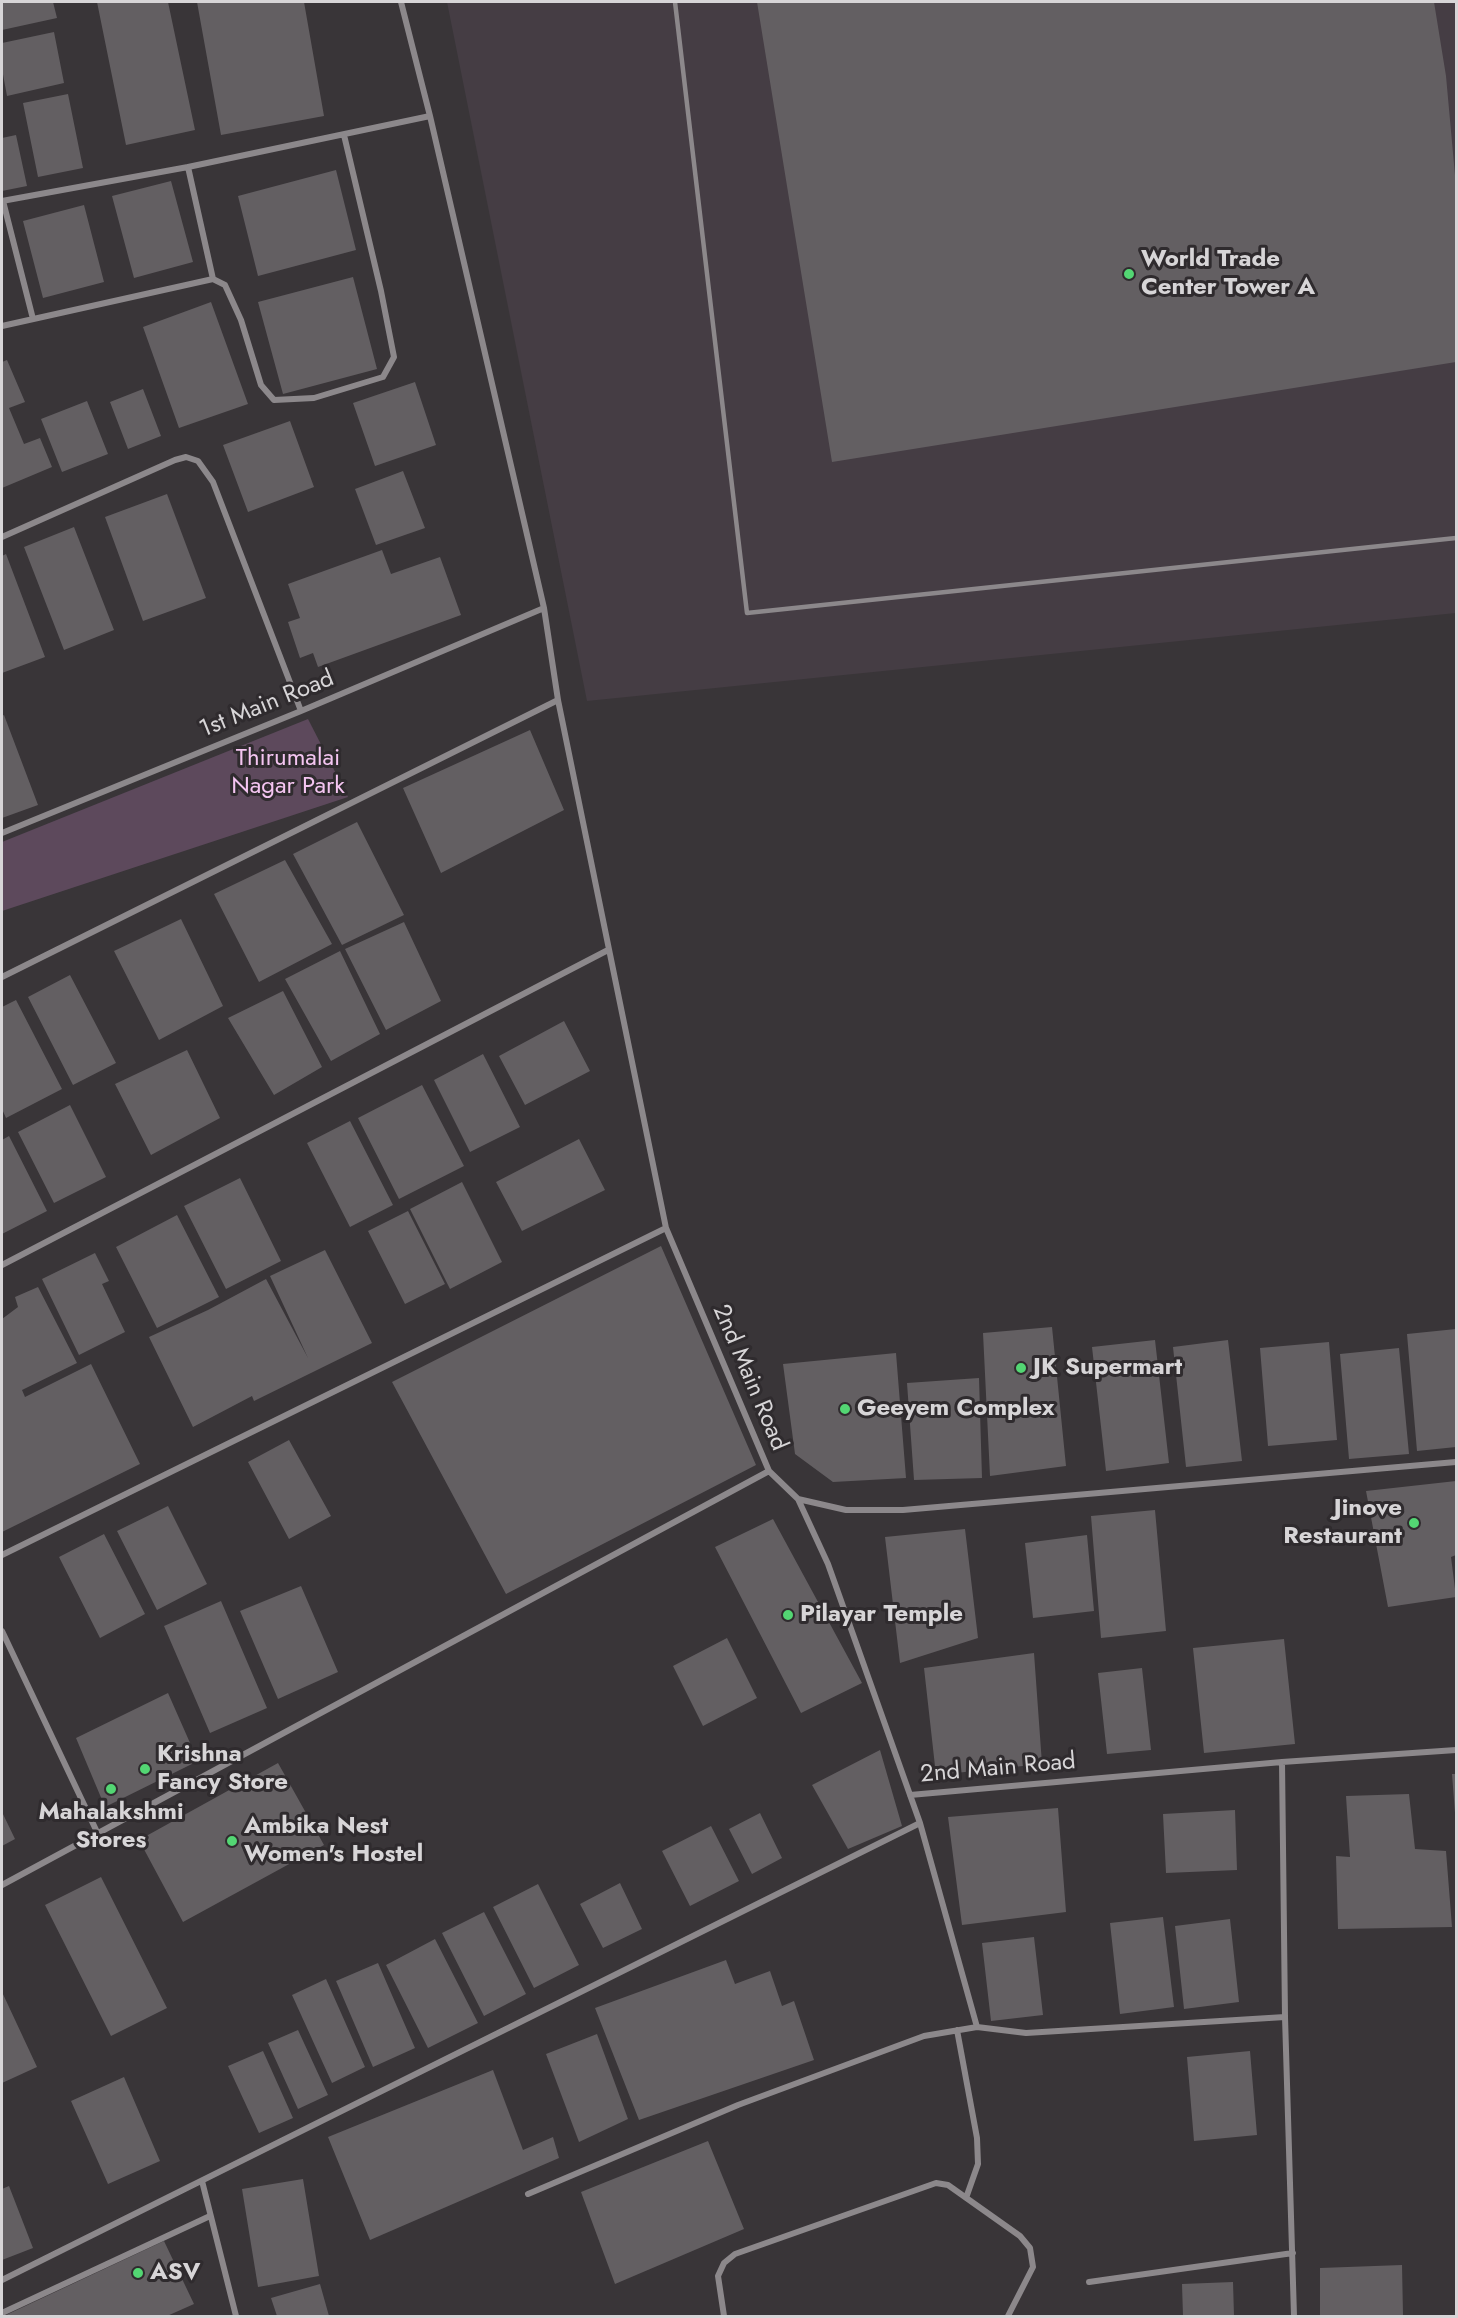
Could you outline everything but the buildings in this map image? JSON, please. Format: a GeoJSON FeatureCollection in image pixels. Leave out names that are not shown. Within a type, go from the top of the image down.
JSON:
{"type":"FeatureCollection","features":[{"type":"Feature","properties":{"kind":"street","name":"2nd Main Road"},"geometry":{"type":"LineString","coordinates":[[401,2],[430,116],[544,608],[558,700],[666,1228],[769,1471],[798,1499],[828,1564],[910,1795],[1282,1762],[1456,1750]]}},
{"type":"Feature","properties":{"kind":"street"},"geometry":{"type":"LineString","coordinates":[[33,320],[2,201],[188,166],[430,116]]}},
{"type":"Feature","properties":{"kind":"street"},"geometry":{"type":"LineString","coordinates":[[2,327],[213,279],[225,285],[241,320],[261,385],[274,400],[314,398],[383,377],[394,357],[381,291],[344,135]]}},
{"type":"Feature","properties":{"kind":"street"},"geometry":{"type":"LineString","coordinates":[[188,166],[213,279]]}},
{"type":"Feature","properties":{"kind":"street"},"geometry":{"type":"LineString","coordinates":[[2,537],[175,460],[186,457],[198,461],[213,482],[301,711]]}},
{"type":"Feature","properties":{"kind":"street","name":"1st Main Road"},"geometry":{"type":"LineString","coordinates":[[2,833],[301,711],[544,608]]}},
{"type":"Feature","properties":{"kind":"street"},"geometry":{"type":"LineString","coordinates":[[2,977],[558,700]]}},
{"type":"Feature","properties":{"kind":"street"},"geometry":{"type":"LineString","coordinates":[[2,1265],[608,950]]}},
{"type":"Feature","properties":{"kind":"street"},"geometry":{"type":"LineString","coordinates":[[2,1555],[666,1228]]}},
{"type":"Feature","properties":{"kind":"street"},"geometry":{"type":"LineString","coordinates":[[798,1499],[846,1510],[903,1509],[1456,1462]]}},
{"type":"Feature","properties":{"kind":"street"},"geometry":{"type":"LineString","coordinates":[[2,1885],[769,1471]]}},
{"type":"Feature","properties":{"kind":"street"},"geometry":{"type":"LineString","coordinates":[[2,1631],[98,1832]]}},
{"type":"Feature","properties":{"kind":"street"},"geometry":{"type":"LineString","coordinates":[[1282,1762],[1285,2018],[1294,2316]]}},
{"type":"Feature","properties":{"kind":"street"},"geometry":{"type":"LineString","coordinates":[[910,1795],[920,1823],[977,2027]]}},
{"type":"Feature","properties":{"kind":"street"},"geometry":{"type":"LineString","coordinates":[[2,2280],[920,1823]]}},
{"type":"Feature","properties":{"kind":"street"},"geometry":{"type":"LineString","coordinates":[[528,2194],[738,2105],[924,2036],[977,2027],[1026,2033],[1285,2018]]}},
{"type":"Feature","properties":{"kind":"street"},"geometry":{"type":"LineString","coordinates":[[957,2030],[977,2138],[978,2164],[966,2198]]}},
{"type":"Feature","properties":{"kind":"street"},"geometry":{"type":"LineString","coordinates":[[202,2181],[236,2316]]}},
{"type":"Feature","properties":{"kind":"street"},"geometry":{"type":"LineString","coordinates":[[724,2316],[718,2276],[724,2263],[735,2254],[936,2183],[948,2185],[1020,2236],[1030,2248],[1033,2267],[1008,2316]]}},
{"type":"Feature","properties":{"kind":"street"},"geometry":{"type":"LineString","coordinates":[[2,2313],[210,2216]]}},
{"type":"Feature","properties":{"kind":"street"},"geometry":{"type":"LineString","coordinates":[[1089,2282],[1293,2253]]}},
{"type":"Feature","properties":{"kind":"lane"},"geometry":{"type":"LineString","coordinates":[[675,2],[747,614],[1456,538]]}},
{"type":"Feature","properties":{"kind":"shaded area"},"geometry":{"type":"Polygon","coordinates":[[[447,2],[1456,2],[1456,613],[587,701],[447,2]]]}},
{"type":"Feature","properties":{"kind":"green space","name":"Thirumalai Nagar Park"},"geometry":{"type":"Polygon","coordinates":[[[308,719],[348,797],[2,911],[2,842],[308,719]]]}},
{"type":"Feature","properties":{"kind":"place","name":"World Trade Center Tower A"},"geometry":{"type":"Point","coordinates":[1129,274]}},
{"type":"Feature","properties":{"kind":"place","name":"JK Supermart"},"geometry":{"type":"Point","coordinates":[1021,1368]}},
{"type":"Feature","properties":{"kind":"place","name":"Geeyem Complex"},"geometry":{"type":"Point","coordinates":[845,1409]}},
{"type":"Feature","properties":{"kind":"place","name":"Jinove Restaurant"},"geometry":{"type":"Point","coordinates":[1414,1523]}},
{"type":"Feature","properties":{"kind":"place","name":"Pilayar Temple"},"geometry":{"type":"Point","coordinates":[788,1615]}},
{"type":"Feature","properties":{"kind":"place","name":"Krishna Fancy Store"},"geometry":{"type":"Point","coordinates":[145,1769]}},
{"type":"Feature","properties":{"kind":"place","name":"Mahalakshmi Stores"},"geometry":{"type":"Point","coordinates":[111,1789]}},
{"type":"Feature","properties":{"kind":"place","name":"Ambika Nest Women's Hostel"},"geometry":{"type":"Point","coordinates":[232,1841]}},
{"type":"Feature","properties":{"kind":"place","name":"ASV"},"geometry":{"type":"Point","coordinates":[138,2273]}}]}
